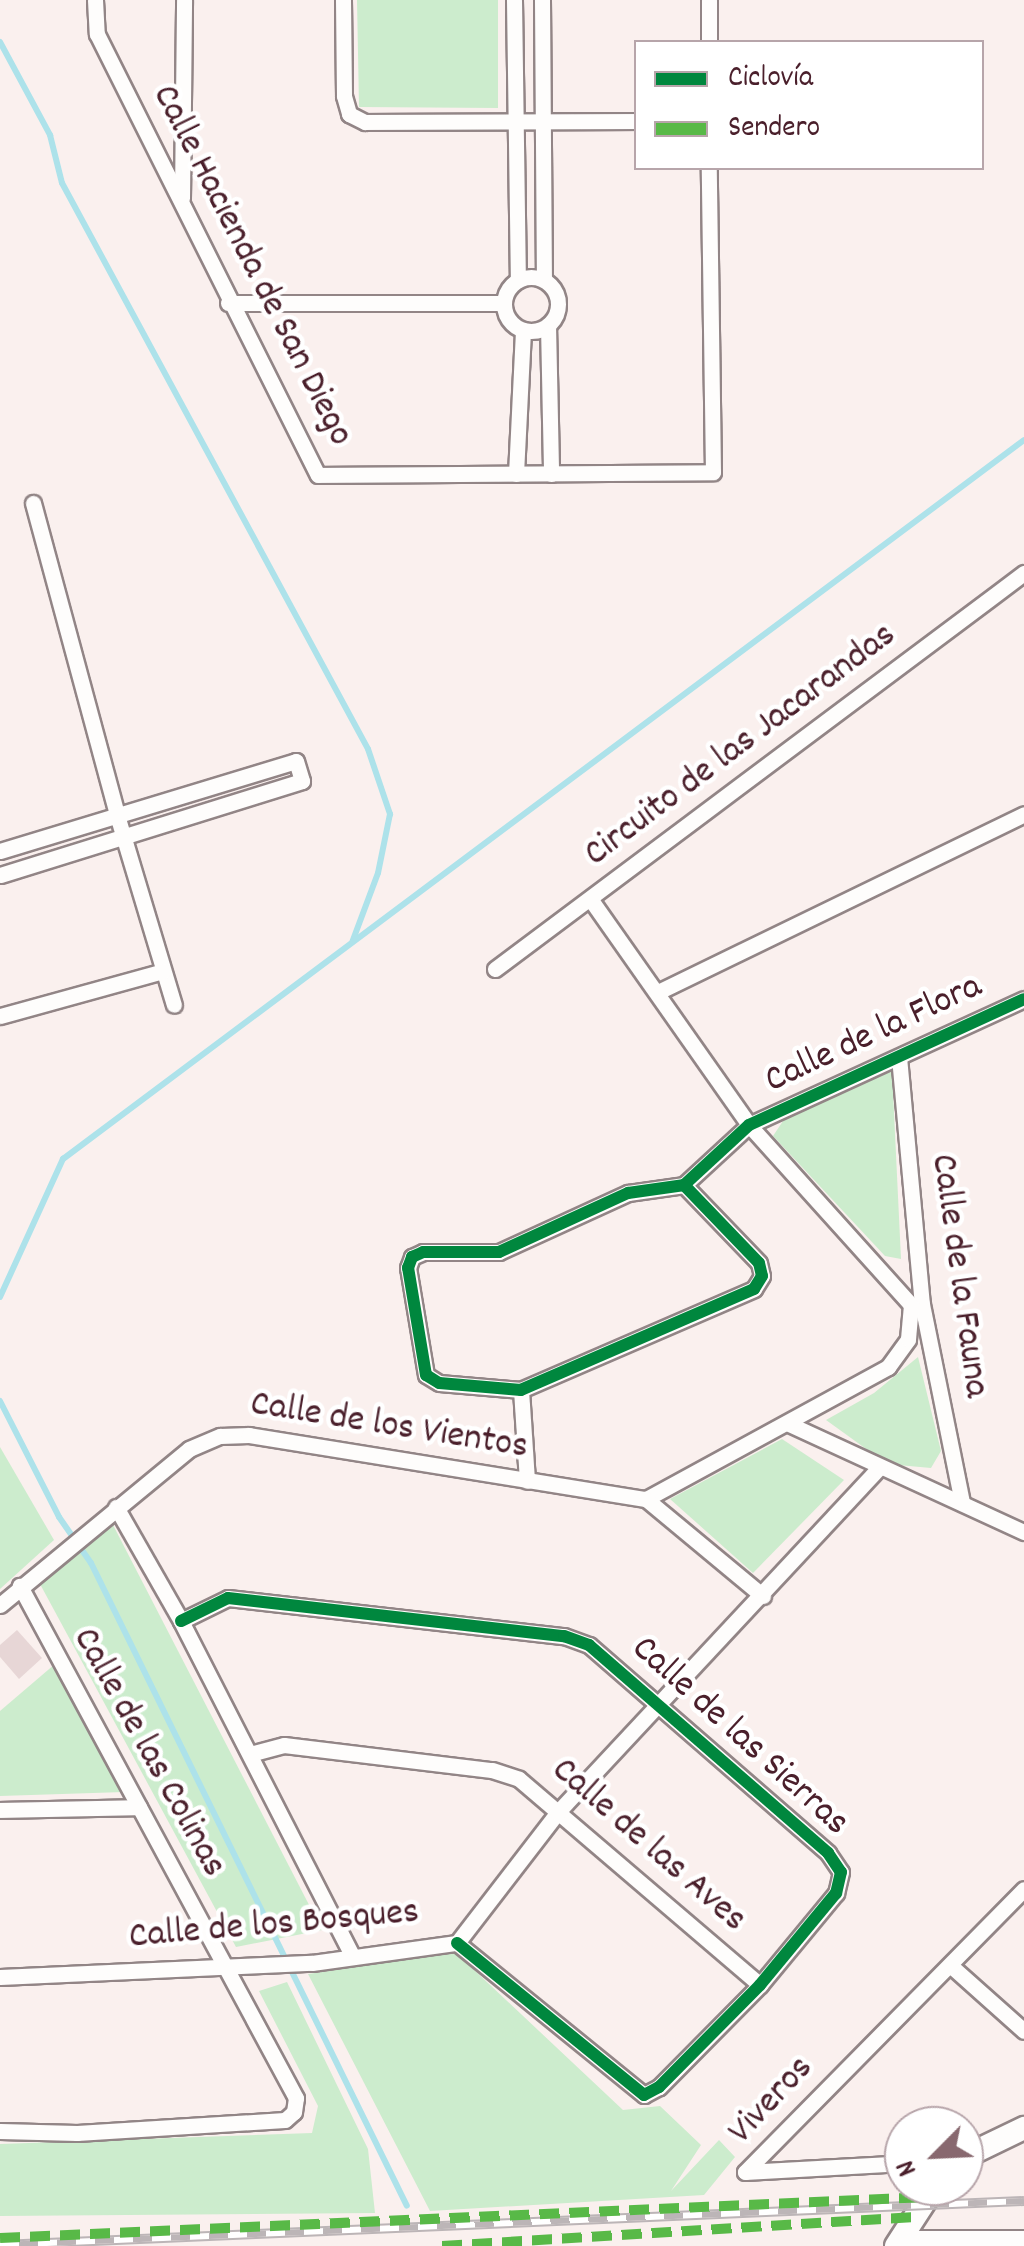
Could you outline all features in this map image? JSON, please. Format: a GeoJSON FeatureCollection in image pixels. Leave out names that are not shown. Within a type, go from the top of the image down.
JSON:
{"type":"FeatureCollection","features":[{"type":"Feature","properties":{"kind":"street","name":"Calle Hacienda de San Diego"},"geometry":{"type":"LineString","coordinates":[[95,0],[97,34],[228,303],[318,475],[713,472],[710,170]]}},
{"type":"Feature","properties":{"kind":"street"},"geometry":{"type":"LineString","coordinates":[[182,202],[184,0]]}},
{"type":"Feature","properties":{"kind":"street"},"geometry":{"type":"LineString","coordinates":[[343,0],[344,96],[349,114],[365,122],[634,121]]}},
{"type":"Feature","properties":{"kind":"street"},"geometry":{"type":"LineString","coordinates":[[514,0],[518,280],[504,303],[509,320],[523,330],[548,324]]}},
{"type":"Feature","properties":{"kind":"street"},"geometry":{"type":"LineString","coordinates":[[542,0],[544,280],[554,290],[558,305],[548,324],[551,474]]}},
{"type":"Feature","properties":{"kind":"street"},"geometry":{"type":"LineString","coordinates":[[709,0],[709,40]]}},
{"type":"Feature","properties":{"kind":"street"},"geometry":{"type":"LineString","coordinates":[[518,280],[544,280]]}},
{"type":"Feature","properties":{"kind":"street"},"geometry":{"type":"LineString","coordinates":[[228,303],[504,303]]}},
{"type":"Feature","properties":{"kind":"street"},"geometry":{"type":"LineString","coordinates":[[516,474],[523,330]]}},
{"type":"Feature","properties":{"kind":"street"},"geometry":{"type":"LineString","coordinates":[[33,503],[117,815],[174,1004]]}},
{"type":"Feature","properties":{"kind":"street","name":"Circuito de las Jacarandas"},"geometry":{"type":"LineString","coordinates":[[495,969],[1024,573]]}},
{"type":"Feature","properties":{"kind":"street"},"geometry":{"type":"LineString","coordinates":[[0,851],[296,761],[302,780],[0,875]]}},
{"type":"Feature","properties":{"kind":"street"},"geometry":{"type":"LineString","coordinates":[[658,992],[1024,814]]}},
{"type":"Feature","properties":{"kind":"street"},"geometry":{"type":"LineString","coordinates":[[591,900],[749,1125],[917,1305],[908,1339],[888,1367],[790,1424],[646,1499],[763,1596]]}},
{"type":"Feature","properties":{"kind":"street"},"geometry":{"type":"LineString","coordinates":[[0,1016],[163,971]]}},
{"type":"Feature","properties":{"kind":"street","name":"Calle de la Flora"},"geometry":{"type":"LineString","coordinates":[[684,1185],[749,1125],[1024,999]]}},
{"type":"Feature","properties":{"kind":"street","name":"Calle de la Fauna"},"geometry":{"type":"LineString","coordinates":[[899,1056],[917,1305],[962,1503]]}},
{"type":"Feature","properties":{"kind":"street"},"geometry":{"type":"LineString","coordinates":[[684,1185],[759,1263],[762,1276],[754,1288],[521,1390],[439,1383],[426,1375],[408,1268],[412,1257],[423,1252],[499,1252],[628,1193],[684,1185]]}},
{"type":"Feature","properties":{"kind":"street"},"geometry":{"type":"LineString","coordinates":[[521,1390],[527,1481]]}},
{"type":"Feature","properties":{"kind":"street"},"geometry":{"type":"LineString","coordinates":[[790,1424],[1024,1532]]}},
{"type":"Feature","properties":{"kind":"street","name":"Calle de los Vientos"},"geometry":{"type":"LineString","coordinates":[[0,1605],[90,1527],[190,1449],[220,1436],[249,1435],[646,1499]]}},
{"type":"Feature","properties":{"kind":"street","name":"Calle de los Bosques"},"geometry":{"type":"LineString","coordinates":[[0,1976],[312,1963],[457,1943],[557,1813],[880,1467]]}},
{"type":"Feature","properties":{"kind":"street"},"geometry":{"type":"LineString","coordinates":[[116,1506],[182,1621],[353,1957]]}},
{"type":"Feature","properties":{"kind":"street","name":"Calle de las Colinas"},"geometry":{"type":"LineString","coordinates":[[0,2131],[76,2134],[285,2120],[294,2112],[296,2098],[229,1967],[20,1586]]}},
{"type":"Feature","properties":{"kind":"street","name":"Calle de las Sierras"},"geometry":{"type":"LineString","coordinates":[[182,1621],[228,1598],[564,1636],[589,1645],[828,1853],[841,1872],[836,1893],[760,1985],[660,2087],[644,2095],[457,1943]]}},
{"type":"Feature","properties":{"kind":"street","name":"Calle de las Aves"},"geometry":{"type":"LineString","coordinates":[[250,1754],[284,1744],[492,1770],[519,1779],[760,1985]]}},
{"type":"Feature","properties":{"kind":"street"},"geometry":{"type":"LineString","coordinates":[[0,1810],[139,1807]]}},
{"type":"Feature","properties":{"kind":"street","name":"Viveros"},"geometry":{"type":"LineString","coordinates":[[884,2164],[745,2172],[1024,1889]]}},
{"type":"Feature","properties":{"kind":"street"},"geometry":{"type":"LineString","coordinates":[[950,1965],[1024,2031]]}},
{"type":"Feature","properties":{"kind":"street"},"geometry":{"type":"LineString","coordinates":[[984,2147],[1024,2128]]}},
{"type":"Feature","properties":{"kind":"street"},"geometry":{"type":"LineString","coordinates":[[899,2242],[922,2206]]}},
{"type":"Feature","properties":{"kind":"street"},"geometry":{"type":"LineString","coordinates":[[899,2242],[1024,2238]]}},
{"type":"Feature","properties":{"kind":"green space"},"geometry":{"type":"Polygon","coordinates":[[[357,0],[498,0],[498,108],[359,107],[357,0]]]}},
{"type":"Feature","properties":{"kind":"green space"},"geometry":{"type":"Polygon","coordinates":[[[892,1071],[901,1259],[885,1256],[773,1136],[787,1115],[892,1071]]]}},
{"type":"Feature","properties":{"kind":"green space"},"geometry":{"type":"Polygon","coordinates":[[[918,1357],[941,1451],[931,1468],[887,1464],[826,1420],[874,1393],[918,1357]]]}},
{"type":"Feature","properties":{"kind":"green space"},"geometry":{"type":"Polygon","coordinates":[[[782,1439],[844,1480],[753,1573],[670,1499],[782,1439]]]}},
{"type":"Feature","properties":{"kind":"green space"},"geometry":{"type":"Polygon","coordinates":[[[0,1447],[54,1540],[0,1589],[0,1447]]]}},
{"type":"Feature","properties":{"kind":"green space"},"geometry":{"type":"Polygon","coordinates":[[[112,1523],[322,1930],[236,1947],[40,1584],[112,1523]]]}},
{"type":"Feature","properties":{"kind":"green space"},"geometry":{"type":"Polygon","coordinates":[[[55,1664],[124,1792],[0,1796],[0,1711],[55,1664]]]}},
{"type":"Feature","properties":{"kind":"green space"},"geometry":{"type":"Polygon","coordinates":[[[455,1952],[623,2110],[660,2106],[701,2145],[671,2191],[719,2140],[735,2157],[704,2195],[430,2211],[308,1974],[455,1952]]]}},
{"type":"Feature","properties":{"kind":"green space"},"geometry":{"type":"Polygon","coordinates":[[[287,1982],[368,2149],[375,2213],[0,2216],[0,2144],[312,2133],[318,2106],[259,1991],[287,1982]]]}},
{"type":"Feature","properties":{"kind":"building"},"geometry":{"type":"Polygon","coordinates":[[[17,1630],[42,1658],[19,1679],[0,1657],[0,1645],[17,1630]]]}},
{"type":"Feature","properties":{"kind":"waterway"},"geometry":{"type":"LineString","coordinates":[[0,42],[50,135],[62,183],[368,749],[390,814],[378,873],[353,940]]}},
{"type":"Feature","properties":{"kind":"waterway"},"geometry":{"type":"LineString","coordinates":[[0,1297],[63,1159],[1024,440]]}},
{"type":"Feature","properties":{"kind":"waterway"},"geometry":{"type":"LineString","coordinates":[[0,1401],[59,1517],[91,1563],[407,2206]]}},
{"type":"Feature","properties":{"kind":"railway"},"geometry":{"type":"LineString","coordinates":[[0,2245],[1024,2201]]}},
{"type":"Feature","properties":{"kind":"marked path"},"geometry":{"type":"LineString","coordinates":[[0,2238],[884,2199]]}},
{"type":"Feature","properties":{"kind":"marked path"},"geometry":{"type":"LineString","coordinates":[[442,2246],[915,2217]]}},
{"type":"Feature","properties":{"kind":"cycle path"},"geometry":{"type":"LineString","coordinates":[[684,1185],[759,1263],[762,1276],[754,1289],[521,1390],[439,1383],[426,1375],[408,1268],[412,1257],[423,1252],[499,1252],[628,1193],[684,1185],[749,1125],[1024,999]]}},
{"type":"Feature","properties":{"kind":"cycle path"},"geometry":{"type":"LineString","coordinates":[[181,1621],[228,1598],[564,1636],[589,1645],[828,1853],[841,1872],[836,1893],[760,1985],[659,2087],[644,2095],[457,1943]]}}]}
